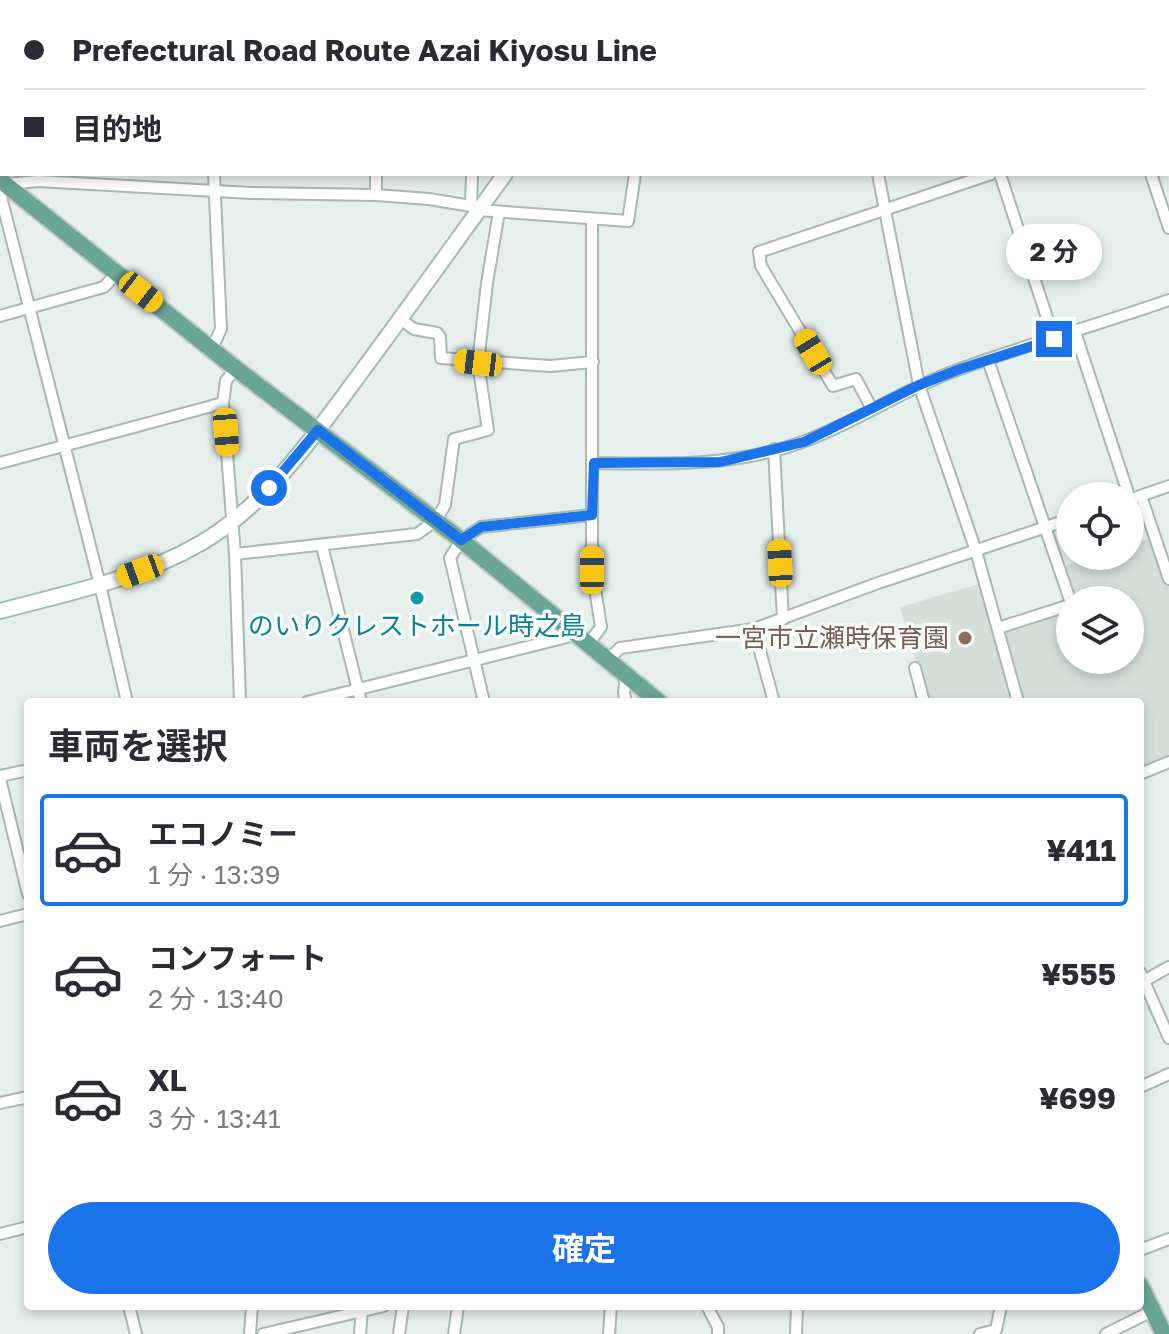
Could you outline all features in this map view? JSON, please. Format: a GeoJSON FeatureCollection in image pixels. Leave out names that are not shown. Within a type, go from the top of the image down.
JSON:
{"type":"FeatureCollection","features":[{"type":"Feature","properties":{"kind":"main road"},"geometry":{"type":"LineString","coordinates":[[0,611],[100,585],[160,564],[201,543],[233,521],[269,488],[318,430],[400,319],[475,208],[503,176]]}},
{"type":"Feature","properties":{"kind":"main road"},"geometry":{"type":"LineString","coordinates":[[2,186],[26,200],[235,368],[461,540],[654,698]]}},
{"type":"Feature","properties":{"kind":"main road"},"geometry":{"type":"LineString","coordinates":[[1144,1294],[1164,1334]]}},
{"type":"Feature","properties":{"kind":"street"},"geometry":{"type":"LineString","coordinates":[[212,349],[221,329],[214,176]]}},
{"type":"Feature","properties":{"kind":"street"},"geometry":{"type":"LineString","coordinates":[[376,176],[376,195]]}},
{"type":"Feature","properties":{"kind":"street"},"geometry":{"type":"LineString","coordinates":[[472,176],[475,208]]}},
{"type":"Feature","properties":{"kind":"street"},"geometry":{"type":"LineString","coordinates":[[126,698],[28,309],[2,186],[37,178],[302,195],[376,195],[429,199],[499,212],[628,221],[635,176]]}},
{"type":"Feature","properties":{"kind":"street"},"geometry":{"type":"LineString","coordinates":[[878,176],[919,385],[976,551],[1016,698]]}},
{"type":"Feature","properties":{"kind":"street"},"geometry":{"type":"LineString","coordinates":[[872,409],[856,379],[833,386],[761,266],[759,252],[985,176]]}},
{"type":"Feature","properties":{"kind":"street"},"geometry":{"type":"LineString","coordinates":[[1001,176],[1054,339]]}},
{"type":"Feature","properties":{"kind":"street"},"geometry":{"type":"LineString","coordinates":[[1152,176],[1169,228]]}},
{"type":"Feature","properties":{"kind":"street"},"geometry":{"type":"LineString","coordinates":[[26,200],[37,178]]}},
{"type":"Feature","properties":{"kind":"street"},"geometry":{"type":"LineString","coordinates":[[235,554],[417,534],[435,521],[445,505],[454,439],[488,430],[478,363],[499,212]]}},
{"type":"Feature","properties":{"kind":"street"},"geometry":{"type":"LineString","coordinates":[[324,698],[584,638],[601,627],[592,570],[592,220]]}},
{"type":"Feature","properties":{"kind":"street"},"geometry":{"type":"LineString","coordinates":[[0,316],[104,287],[117,273]]}},
{"type":"Feature","properties":{"kind":"street"},"geometry":{"type":"LineString","coordinates":[[594,463],[720,462],[804,442],[919,385],[1169,300]]}},
{"type":"Feature","properties":{"kind":"street"},"geometry":{"type":"LineString","coordinates":[[400,319],[414,329],[437,333],[441,358],[550,366],[593,362]]}},
{"type":"Feature","properties":{"kind":"street"},"geometry":{"type":"LineString","coordinates":[[1075,332],[1127,482]]}},
{"type":"Feature","properties":{"kind":"street"},"geometry":{"type":"LineString","coordinates":[[988,360],[1065,586]]}},
{"type":"Feature","properties":{"kind":"street"},"geometry":{"type":"LineString","coordinates":[[235,368],[226,381],[223,403],[235,554],[240,698]]}},
{"type":"Feature","properties":{"kind":"street"},"geometry":{"type":"LineString","coordinates":[[0,463],[223,403]]}},
{"type":"Feature","properties":{"kind":"street"},"geometry":{"type":"LineString","coordinates":[[774,449],[783,619]]}},
{"type":"Feature","properties":{"kind":"street"},"geometry":{"type":"LineString","coordinates":[[1144,494],[1169,486]]}},
{"type":"Feature","properties":{"kind":"street"},"geometry":{"type":"LineString","coordinates":[[483,698],[450,558],[461,540],[481,527],[592,515]]}},
{"type":"Feature","properties":{"kind":"street"},"geometry":{"type":"LineString","coordinates":[[609,659],[620,648],[754,629],[878,583],[1056,523]]}},
{"type":"Feature","properties":{"kind":"street"},"geometry":{"type":"LineString","coordinates":[[1144,524],[1169,579]]}},
{"type":"Feature","properties":{"kind":"street"},"geometry":{"type":"LineString","coordinates":[[322,546],[360,698]]}},
{"type":"Feature","properties":{"kind":"street"},"geometry":{"type":"LineString","coordinates":[[998,628],[1056,607]]}},
{"type":"Feature","properties":{"kind":"street"},"geometry":{"type":"LineString","coordinates":[[754,629],[773,698]]}},
{"type":"Feature","properties":{"kind":"street"},"geometry":{"type":"LineString","coordinates":[[915,668],[923,698]]}},
{"type":"Feature","properties":{"kind":"street"},"geometry":{"type":"LineString","coordinates":[[625,698],[626,674]]}},
{"type":"Feature","properties":{"kind":"street"},"geometry":{"type":"LineString","coordinates":[[1144,772],[1169,762]]}},
{"type":"Feature","properties":{"kind":"street"},"geometry":{"type":"LineString","coordinates":[[24,771],[0,778],[24,877]]}},
{"type":"Feature","properties":{"kind":"street"},"geometry":{"type":"LineString","coordinates":[[0,921],[24,915]]}},
{"type":"Feature","properties":{"kind":"street"},"geometry":{"type":"LineString","coordinates":[[1144,978],[1169,967]]}},
{"type":"Feature","properties":{"kind":"street"},"geometry":{"type":"LineString","coordinates":[[1144,985],[1169,1038]]}},
{"type":"Feature","properties":{"kind":"street"},"geometry":{"type":"LineString","coordinates":[[1144,1085],[1169,1074]]}},
{"type":"Feature","properties":{"kind":"street"},"geometry":{"type":"LineString","coordinates":[[0,1103],[24,1098]]}},
{"type":"Feature","properties":{"kind":"street"},"geometry":{"type":"LineString","coordinates":[[0,1234],[24,1228]]}},
{"type":"Feature","properties":{"kind":"street"},"geometry":{"type":"LineString","coordinates":[[1144,1248],[1169,1239]]}},
{"type":"Feature","properties":{"kind":"street"},"geometry":{"type":"LineString","coordinates":[[130,1310],[136,1334]]}},
{"type":"Feature","properties":{"kind":"street"},"geometry":{"type":"LineString","coordinates":[[250,1334],[252,1310]]}},
{"type":"Feature","properties":{"kind":"street"},"geometry":{"type":"LineString","coordinates":[[263,1334],[301,1330],[359,1310]]}},
{"type":"Feature","properties":{"kind":"street"},"geometry":{"type":"LineString","coordinates":[[360,1334],[362,1310]]}},
{"type":"Feature","properties":{"kind":"street"},"geometry":{"type":"LineString","coordinates":[[399,1334],[402,1310]]}},
{"type":"Feature","properties":{"kind":"street"},"geometry":{"type":"LineString","coordinates":[[454,1334],[457,1310]]}},
{"type":"Feature","properties":{"kind":"street"},"geometry":{"type":"LineString","coordinates":[[609,1334],[611,1310]]}},
{"type":"Feature","properties":{"kind":"street"},"geometry":{"type":"LineString","coordinates":[[709,1310],[718,1327],[718,1334]]}},
{"type":"Feature","properties":{"kind":"street"},"geometry":{"type":"LineString","coordinates":[[796,1334],[797,1310]]}},
{"type":"Feature","properties":{"kind":"street"},"geometry":{"type":"LineString","coordinates":[[980,1334],[996,1332],[998,1310]]}},
{"type":"Feature","properties":{"kind":"street"},"geometry":{"type":"LineString","coordinates":[[1106,1334],[1152,1311]]}},
{"type":"Feature","properties":{"kind":"shaded area"},"geometry":{"type":"Polygon","coordinates":[[[1154,540],[1169,585],[1169,756],[1144,766],[1144,698],[1020,698],[998,628],[1056,609],[1056,674],[1144,674],[1144,586],[1065,586],[1060,570],[1144,570],[1144,541],[1154,540]]]}},
{"type":"Feature","properties":{"kind":"shaded area"},"geometry":{"type":"Polygon","coordinates":[[[979,584],[1012,696],[926,698],[900,607],[979,584]]]}},
{"type":"Feature","properties":{"kind":"place","name":"のいりクレストホール時之島"},"geometry":{"type":"Point","coordinates":[417,598]}},
{"type":"Feature","properties":{"kind":"place","name":"一宮市立瀬時保育園"},"geometry":{"type":"Point","coordinates":[965,638]}},
{"type":"Feature","properties":{"kind":"route"},"geometry":{"type":"LineString","coordinates":[[269,488],[318,430],[461,540],[481,527],[592,515],[594,463],[720,462],[804,442],[919,385],[1054,339]]}}]}
